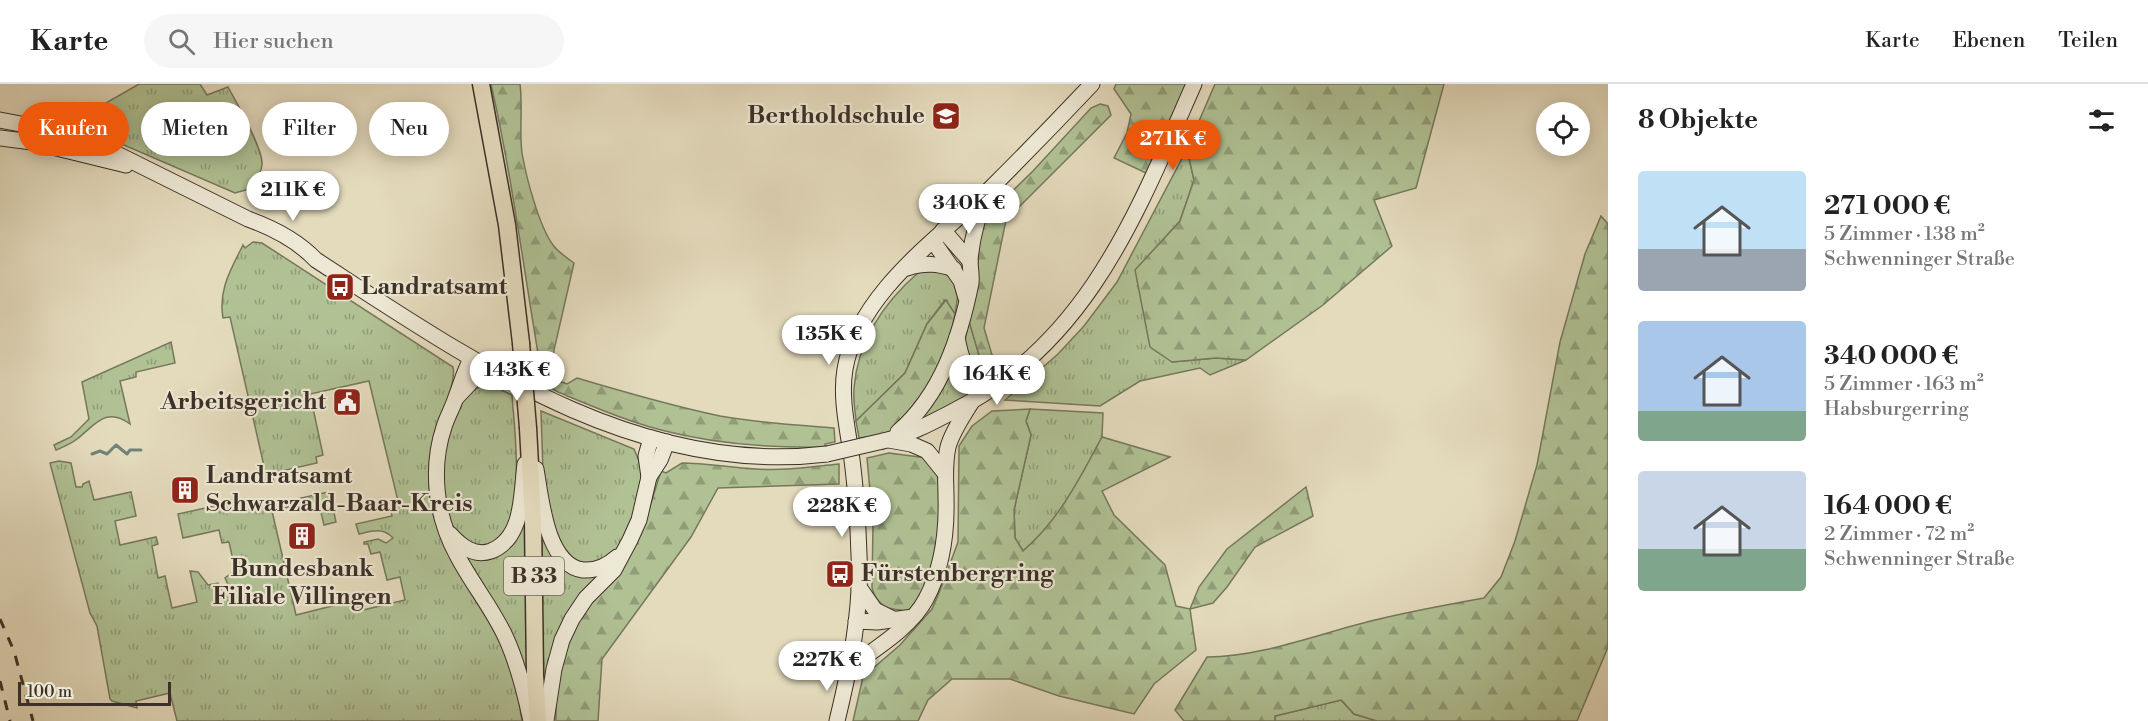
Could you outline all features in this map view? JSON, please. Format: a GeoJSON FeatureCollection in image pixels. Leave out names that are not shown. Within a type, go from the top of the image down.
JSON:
{"type":"FeatureCollection","features":[{"type":"Feature","properties":{"kind":"main road","name":"B 33"},"geometry":{"type":"LineString","coordinates":[[481,84],[507,225],[521,344],[533,520],[535,675],[538,721]]}},
{"type":"Feature","properties":{"kind":"main road"},"geometry":{"type":"LineString","coordinates":[[837,721],[848,669],[859,587],[855,489],[846,416],[845,369],[852,346],[877,300],[904,269],[989,189],[1092,84]]}},
{"type":"Feature","properties":{"kind":"main road"},"geometry":{"type":"LineString","coordinates":[[0,120],[47,129],[93,142],[248,219],[265,236],[302,257],[316,260],[477,363],[538,394],[619,429],[708,451],[763,458],[797,457],[827,454],[886,440],[971,403],[1026,364],[1060,330],[1099,278],[1150,183],[1194,84]]}},
{"type":"Feature","properties":{"kind":"main road"},"geometry":{"type":"LineString","coordinates":[[0,138],[77,152],[157,174]]}},
{"type":"Feature","properties":{"kind":"main road"},"geometry":{"type":"LineString","coordinates":[[886,440],[913,419],[939,381],[957,337],[971,281],[970,261],[974,231],[989,189]]}},
{"type":"Feature","properties":{"kind":"main road"},"geometry":{"type":"LineString","coordinates":[[938,235],[970,261]]}},
{"type":"Feature","properties":{"kind":"main road"},"geometry":{"type":"LineString","coordinates":[[938,235],[962,281],[966,298]]}},
{"type":"Feature","properties":{"kind":"main road"},"geometry":{"type":"LineString","coordinates":[[904,269],[923,263],[940,264],[954,269]]}},
{"type":"Feature","properties":{"kind":"main road"},"geometry":{"type":"LineString","coordinates":[[957,337],[966,369],[974,375],[990,378],[1026,364]]}},
{"type":"Feature","properties":{"kind":"main road"},"geometry":{"type":"LineString","coordinates":[[477,363],[463,375],[444,428],[438,454],[439,506],[456,554],[506,637],[521,679],[531,721]]}},
{"type":"Feature","properties":{"kind":"main road"},"geometry":{"type":"LineString","coordinates":[[848,669],[894,626],[913,617],[926,600],[936,576],[945,535],[944,472],[948,445],[971,403]]}},
{"type":"Feature","properties":{"kind":"main road"},"geometry":{"type":"LineString","coordinates":[[448,532],[462,547],[474,552],[487,552],[499,548],[507,541],[514,530],[520,509],[528,429]]}},
{"type":"Feature","properties":{"kind":"main road"},"geometry":{"type":"LineString","coordinates":[[528,429],[547,526],[559,554],[568,564],[577,569],[589,570],[600,568],[624,551]]}},
{"type":"Feature","properties":{"kind":"main road"},"geometry":{"type":"LineString","coordinates":[[649,477],[646,456],[651,438]]}},
{"type":"Feature","properties":{"kind":"main road"},"geometry":{"type":"LineString","coordinates":[[886,440],[911,444],[927,452],[944,472]]}},
{"type":"Feature","properties":{"kind":"main road"},"geometry":{"type":"LineString","coordinates":[[546,721],[554,669],[562,640],[586,598],[614,570],[639,520],[649,477],[660,460],[667,442]]}},
{"type":"Feature","properties":{"kind":"main road"},"geometry":{"type":"LineString","coordinates":[[859,587],[875,610],[894,626]]}},
{"type":"Feature","properties":{"kind":"main road"},"geometry":{"type":"LineString","coordinates":[[855,626],[877,622],[894,626]]}},
{"type":"Feature","properties":{"kind":"green space"},"geometry":{"type":"Polygon","coordinates":[[[139,84],[200,84],[207,95],[228,87],[236,102],[141,102],[141,152],[129,147],[129,102],[108,102],[139,84]]]}},
{"type":"Feature","properties":{"kind":"green space"},"geometry":{"type":"Polygon","coordinates":[[[491,84],[520,84],[522,153],[534,201],[553,245],[574,263],[554,350],[552,369],[542,377],[512,193],[491,84]]]}},
{"type":"Feature","properties":{"kind":"green space"},"geometry":{"type":"Polygon","coordinates":[[[1116,84],[1190,84],[1148,174],[1114,158],[1127,133],[1131,114],[1114,89],[1116,84]]]}},
{"type":"Feature","properties":{"kind":"green space"},"geometry":{"type":"Polygon","coordinates":[[[1215,84],[1444,84],[1416,188],[1374,200],[1392,246],[1323,305],[1246,360],[1216,358],[1172,362],[1150,347],[1135,270],[1180,221],[1194,180],[1187,149],[1215,84]]]}},
{"type":"Feature","properties":{"kind":"green space"},"geometry":{"type":"Polygon","coordinates":[[[1100,104],[1108,106],[1111,115],[1006,220],[984,328],[992,355],[1011,362],[999,371],[984,372],[969,321],[977,271],[980,232],[991,212],[1033,171],[1091,108],[1100,104]]]}},
{"type":"Feature","properties":{"kind":"green space"},"geometry":{"type":"Polygon","coordinates":[[[250,128],[259,149],[262,165],[249,189],[235,193],[149,156],[250,156],[250,128]]]}},
{"type":"Feature","properties":{"kind":"green space"},"geometry":{"type":"Polygon","coordinates":[[[1187,149],[1194,180],[1180,221],[1136,270],[1172,362],[1216,358],[1246,360],[1210,375],[1200,368],[1140,381],[1100,406],[1005,400],[1058,354],[1084,326],[1117,282],[1187,149]]]}},
{"type":"Feature","properties":{"kind":"green space"},"geometry":{"type":"Polygon","coordinates":[[[1601,216],[1608,224],[1608,647],[1577,721],[1377,721],[1354,714],[1341,700],[1275,716],[1275,721],[1184,721],[1175,710],[1207,657],[1267,649],[1382,618],[1484,598],[1501,577],[1515,541],[1537,465],[1560,342],[1585,254],[1601,216]]]}},
{"type":"Feature","properties":{"kind":"green space"},"geometry":{"type":"Polygon","coordinates":[[[253,242],[262,243],[453,367],[452,384],[431,450],[429,479],[432,509],[441,535],[495,628],[512,668],[522,721],[177,721],[170,693],[136,701],[137,708],[110,699],[97,626],[90,613],[50,463],[59,461],[71,463],[76,487],[82,487],[89,481],[94,500],[131,492],[136,516],[115,521],[120,545],[156,537],[158,544],[152,546],[158,578],[165,576],[172,608],[197,602],[190,571],[198,572],[208,585],[218,583],[222,591],[230,589],[225,578],[238,568],[233,560],[229,542],[222,543],[219,530],[183,538],[178,514],[228,503],[235,499],[238,512],[328,492],[336,522],[324,525],[318,500],[272,511],[296,615],[360,599],[363,610],[405,600],[400,577],[387,580],[380,552],[371,554],[368,544],[364,544],[364,542],[378,539],[386,543],[393,538],[381,531],[359,534],[356,524],[392,516],[389,503],[398,501],[369,381],[310,394],[323,455],[316,457],[317,463],[272,473],[274,482],[263,480],[258,468],[264,466],[230,317],[223,318],[222,308],[224,289],[234,263],[243,245],[245,248],[253,242]]]}},
{"type":"Feature","properties":{"kind":"green space"},"geometry":{"type":"Polygon","coordinates":[[[920,271],[946,271],[959,288],[955,314],[945,300],[927,324],[905,373],[856,421],[854,388],[861,353],[867,338],[895,295],[920,271]]]}},
{"type":"Feature","properties":{"kind":"green space"},"geometry":{"type":"Polygon","coordinates":[[[946,300],[955,314],[947,351],[934,384],[897,428],[883,435],[859,438],[856,421],[905,373],[927,324],[946,300]]]}},
{"type":"Feature","properties":{"kind":"green space"},"geometry":{"type":"Polygon","coordinates":[[[969,321],[984,372],[974,367],[964,345],[969,321]]]}},
{"type":"Feature","properties":{"kind":"green space"},"geometry":{"type":"Polygon","coordinates":[[[171,342],[175,363],[136,372],[136,377],[120,381],[130,424],[122,419],[107,417],[95,423],[72,442],[56,450],[54,445],[71,437],[89,419],[82,382],[171,342]]]}},
{"type":"Feature","properties":{"kind":"green space"},"geometry":{"type":"Polygon","coordinates":[[[955,352],[988,381],[970,395],[917,422],[955,352]]]}},
{"type":"Feature","properties":{"kind":"green space"},"geometry":{"type":"Polygon","coordinates":[[[553,376],[567,384],[577,378],[720,416],[834,428],[835,442],[825,444],[825,447],[784,447],[722,442],[681,435],[609,413],[558,392],[549,387],[547,383],[553,376]]]}},
{"type":"Feature","properties":{"kind":"green space"},"geometry":{"type":"Polygon","coordinates":[[[486,385],[512,395],[516,481],[514,505],[508,525],[498,539],[479,546],[466,541],[453,528],[447,514],[443,478],[444,458],[453,420],[470,393],[486,385]]]}},
{"type":"Feature","properties":{"kind":"green space"},"geometry":{"type":"Polygon","coordinates":[[[1030,409],[1103,413],[1102,437],[1074,490],[1048,528],[1023,551],[1015,538],[1014,510],[1031,435],[1026,421],[1030,409]]]}},
{"type":"Feature","properties":{"kind":"green space"},"geometry":{"type":"Polygon","coordinates":[[[1030,409],[1026,421],[1031,435],[1014,510],[1015,538],[1023,551],[1058,512],[1102,437],[1170,457],[1102,491],[1114,515],[1165,565],[1176,606],[1190,609],[1196,650],[1154,684],[1134,714],[1059,696],[1010,679],[952,679],[928,700],[918,721],[853,721],[863,677],[900,645],[932,609],[941,588],[958,542],[959,446],[972,426],[992,411],[1030,409]]]}},
{"type":"Feature","properties":{"kind":"green space"},"geometry":{"type":"Polygon","coordinates":[[[541,411],[634,449],[639,461],[642,471],[641,485],[630,525],[617,550],[599,564],[576,564],[555,536],[543,472],[541,411]]]}},
{"type":"Feature","properties":{"kind":"green space"},"geometry":{"type":"Polygon","coordinates":[[[889,453],[927,458],[936,471],[940,487],[940,515],[931,570],[919,600],[911,609],[903,613],[901,610],[882,605],[872,588],[873,524],[867,458],[889,453]]]}},
{"type":"Feature","properties":{"kind":"green space"},"geometry":{"type":"Polygon","coordinates":[[[682,463],[766,469],[839,464],[839,484],[718,488],[691,537],[602,659],[598,721],[556,721],[561,666],[575,626],[632,551],[638,540],[661,471],[666,473],[682,463]]]}},
{"type":"Feature","properties":{"kind":"green space"},"geometry":{"type":"Polygon","coordinates":[[[1306,487],[1313,516],[1255,547],[1213,603],[1190,609],[1199,587],[1227,549],[1306,487]]]}},
{"type":"Feature","properties":{"kind":"green space"},"geometry":{"type":"Polygon","coordinates":[[[525,512],[529,687],[462,553],[477,558],[525,512]]]}},
{"type":"Feature","properties":{"kind":"green space"},"geometry":{"type":"Polygon","coordinates":[[[540,522],[550,550],[599,575],[544,694],[540,522]]]}},
{"type":"Feature","properties":{"kind":"green space"},"geometry":{"type":"Polygon","coordinates":[[[1341,700],[1354,714],[1377,721],[1275,721],[1275,716],[1341,700]]]}},
{"type":"Feature","properties":{"kind":"waterway"},"geometry":{"type":"LineString","coordinates":[[92,454],[100,451],[107,454],[116,445],[127,454],[130,450],[141,450]]}},
{"type":"Feature","properties":{"kind":"railway"},"geometry":{"type":"LineString","coordinates":[[0,619],[14,651],[33,721]]}},
{"type":"Feature","properties":{"kind":"railway"},"geometry":{"type":"LineString","coordinates":[[0,681],[10,721]]}},
{"type":"Feature","properties":{"kind":"place","name":"Bertholdschule"},"geometry":{"type":"Point","coordinates":[946,116]}},
{"type":"Feature","properties":{"kind":"place","name":"Landratsamt"},"geometry":{"type":"Point","coordinates":[340,287]}},
{"type":"Feature","properties":{"kind":"place","name":"Arbeitsgericht"},"geometry":{"type":"Point","coordinates":[347,402]}},
{"type":"Feature","properties":{"kind":"place","name":"Landratsamt Schwarzald-Baar-Kreis"},"geometry":{"type":"Point","coordinates":[185,490]}},
{"type":"Feature","properties":{"kind":"place","name":"Bundesbank Filiale Villingen"},"geometry":{"type":"Point","coordinates":[302,536]}},
{"type":"Feature","properties":{"kind":"place","name":"Fürstenbergring"},"geometry":{"type":"Point","coordinates":[840,574]}}]}
